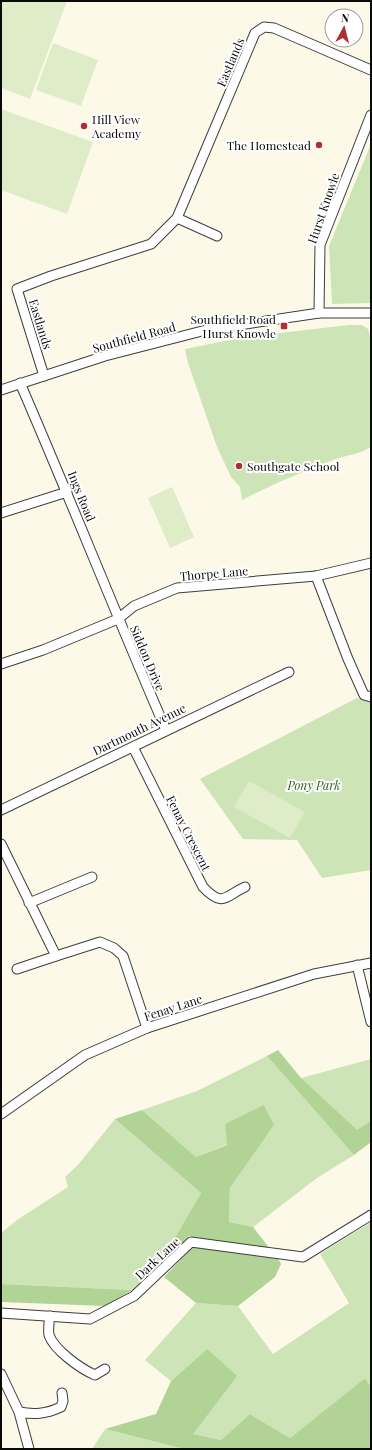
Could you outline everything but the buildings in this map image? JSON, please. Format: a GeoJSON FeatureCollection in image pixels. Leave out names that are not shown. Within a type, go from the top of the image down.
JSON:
{"type":"FeatureCollection","features":[{"type":"Feature","properties":{"kind":"street","name":"Eastlands"},"geometry":{"type":"LineString","coordinates":[[44,376],[17,289],[51,276],[151,244],[177,218],[255,33],[264,27],[274,28],[371,70]]}},
{"type":"Feature","properties":{"kind":"street","name":"Hurst Knowle"},"geometry":{"type":"LineString","coordinates":[[319,313],[320,245],[371,115]]}},
{"type":"Feature","properties":{"kind":"street"},"geometry":{"type":"LineString","coordinates":[[177,218],[217,236]]}},
{"type":"Feature","properties":{"kind":"street","name":"Southfield Road"},"geometry":{"type":"LineString","coordinates":[[1,390],[105,356],[206,330],[319,313],[371,313]]}},
{"type":"Feature","properties":{"kind":"street","name":"Ings Road"},"geometry":{"type":"LineString","coordinates":[[20,383],[68,492],[118,619]]}},
{"type":"Feature","properties":{"kind":"street"},"geometry":{"type":"LineString","coordinates":[[1,513],[68,492]]}},
{"type":"Feature","properties":{"kind":"street","name":"Thorpe Lane"},"geometry":{"type":"LineString","coordinates":[[1,664],[42,650],[118,619],[134,606],[176,588],[316,576],[371,564]]}},
{"type":"Feature","properties":{"kind":"street"},"geometry":{"type":"LineString","coordinates":[[316,576],[348,659],[364,695],[371,697]]}},
{"type":"Feature","properties":{"kind":"street","name":"Siddon Drive"},"geometry":{"type":"LineString","coordinates":[[118,619],[166,730]]}},
{"type":"Feature","properties":{"kind":"street","name":"Dartmouth Avenue"},"geometry":{"type":"LineString","coordinates":[[1,810],[289,672]]}},
{"type":"Feature","properties":{"kind":"street","name":"Fenay Crescent"},"geometry":{"type":"LineString","coordinates":[[133,747],[203,887],[216,898],[223,899],[228,898],[245,888]]}},
{"type":"Feature","properties":{"kind":"street"},"geometry":{"type":"LineString","coordinates":[[1,844],[56,956]]}},
{"type":"Feature","properties":{"kind":"street"},"geometry":{"type":"LineString","coordinates":[[29,903],[92,877]]}},
{"type":"Feature","properties":{"kind":"street"},"geometry":{"type":"LineString","coordinates":[[17,968],[100,942],[114,948],[123,956],[147,1028]]}},
{"type":"Feature","properties":{"kind":"street","name":"Fenay Lane"},"geometry":{"type":"LineString","coordinates":[[2,1111],[85,1055],[147,1028],[314,974],[371,963]]}},
{"type":"Feature","properties":{"kind":"street"},"geometry":{"type":"LineString","coordinates":[[357,965],[371,1022]]}},
{"type":"Feature","properties":{"kind":"street","name":"Dark Lane"},"geometry":{"type":"LineString","coordinates":[[1,1313],[90,1319],[128,1299],[145,1286],[191,1242],[303,1257],[371,1214]]}},
{"type":"Feature","properties":{"kind":"street"},"geometry":{"type":"LineString","coordinates":[[50,1316],[49,1334],[54,1346],[86,1371],[95,1375],[105,1369]]}},
{"type":"Feature","properties":{"kind":"street"},"geometry":{"type":"LineString","coordinates":[[1,1374],[19,1412],[29,1449]]}},
{"type":"Feature","properties":{"kind":"street"},"geometry":{"type":"LineString","coordinates":[[19,1412],[34,1415],[50,1412],[60,1407],[63,1401],[62,1393]]}},
{"type":"Feature","properties":{"kind":"green space"},"geometry":{"type":"Polygon","coordinates":[[[1,1],[67,1],[30,99],[1,88],[1,1]]]}},
{"type":"Feature","properties":{"kind":"green space"},"geometry":{"type":"Polygon","coordinates":[[[53,43],[98,60],[81,106],[36,90],[53,43]]]}},
{"type":"Feature","properties":{"kind":"green space"},"geometry":{"type":"Polygon","coordinates":[[[1,109],[93,142],[67,214],[1,190],[1,109]]]}},
{"type":"Feature","properties":{"kind":"green space"},"geometry":{"type":"Polygon","coordinates":[[[371,144],[371,303],[332,304],[329,246],[371,144]]]}},
{"type":"Feature","properties":{"kind":"green space"},"geometry":{"type":"Polygon","coordinates":[[[349,325],[362,325],[368,329],[371,339],[371,447],[300,473],[242,500],[240,487],[231,477],[217,447],[188,363],[185,349],[245,337],[349,325]]]}},
{"type":"Feature","properties":{"kind":"green space"},"geometry":{"type":"Polygon","coordinates":[[[172,487],[194,537],[170,548],[148,498],[172,487]]]}},
{"type":"Feature","properties":{"kind":"green space","name":"Pony Park"},"geometry":{"type":"Polygon","coordinates":[[[357,698],[371,702],[371,870],[322,878],[297,840],[243,839],[200,779],[357,698]]]}},
{"type":"Feature","properties":{"kind":"green space"},"geometry":{"type":"Polygon","coordinates":[[[249,781],[305,812],[290,838],[234,807],[249,781]]]}},
{"type":"Feature","properties":{"kind":"green space"},"geometry":{"type":"Polygon","coordinates":[[[278,1050],[301,1078],[357,1130],[371,1121],[371,1142],[354,1155],[267,1056],[278,1050]]]}},
{"type":"Feature","properties":{"kind":"green space"},"geometry":{"type":"Polygon","coordinates":[[[267,1056],[354,1155],[317,1178],[253,1227],[229,1222],[230,1188],[274,1125],[196,1157],[142,1110],[197,1091],[267,1056]]]}},
{"type":"Feature","properties":{"kind":"green space"},"geometry":{"type":"Polygon","coordinates":[[[371,1059],[371,1121],[357,1131],[301,1078],[371,1059]]]}},
{"type":"Feature","properties":{"kind":"green space"},"geometry":{"type":"Polygon","coordinates":[[[264,1105],[274,1125],[230,1188],[229,1222],[253,1227],[271,1250],[189,1236],[156,1270],[201,1193],[115,1119],[142,1110],[196,1157],[227,1145],[225,1124],[264,1105]]]}},
{"type":"Feature","properties":{"kind":"green space"},"geometry":{"type":"Polygon","coordinates":[[[115,1119],[201,1193],[156,1270],[132,1290],[1,1284],[1,1233],[17,1220],[68,1187],[65,1177],[78,1165],[115,1119]]]}},
{"type":"Feature","properties":{"kind":"green space"},"geometry":{"type":"Polygon","coordinates":[[[371,1222],[371,1387],[365,1378],[290,1438],[250,1414],[221,1440],[193,1434],[207,1349],[171,1381],[145,1360],[196,1303],[238,1306],[273,1354],[349,1303],[320,1254],[371,1222]]]}},
{"type":"Feature","properties":{"kind":"green space"},"geometry":{"type":"Polygon","coordinates":[[[193,1247],[277,1257],[281,1264],[275,1277],[238,1306],[196,1303],[164,1277],[193,1247]]]}},
{"type":"Feature","properties":{"kind":"green space"},"geometry":{"type":"Polygon","coordinates":[[[1,1284],[132,1290],[106,1306],[1,1302],[1,1284]]]}},
{"type":"Feature","properties":{"kind":"green space"},"geometry":{"type":"Polygon","coordinates":[[[207,1349],[237,1376],[193,1434],[221,1440],[250,1414],[290,1438],[365,1378],[371,1387],[371,1449],[184,1449],[105,1429],[156,1414],[171,1381],[207,1349]]]}},
{"type":"Feature","properties":{"kind":"green space"},"geometry":{"type":"Polygon","coordinates":[[[105,1429],[184,1449],[92,1449],[105,1429]]]}},
{"type":"Feature","properties":{"kind":"place","name":"Hill View Academy"},"geometry":{"type":"Point","coordinates":[84,126]}},
{"type":"Feature","properties":{"kind":"place","name":"The Homestead"},"geometry":{"type":"Point","coordinates":[319,145]}},
{"type":"Feature","properties":{"kind":"place","name":"Southfield Road Hurst Knowle"},"geometry":{"type":"Point","coordinates":[284,326]}},
{"type":"Feature","properties":{"kind":"place","name":"Southgate School"},"geometry":{"type":"Point","coordinates":[239,466]}}]}
